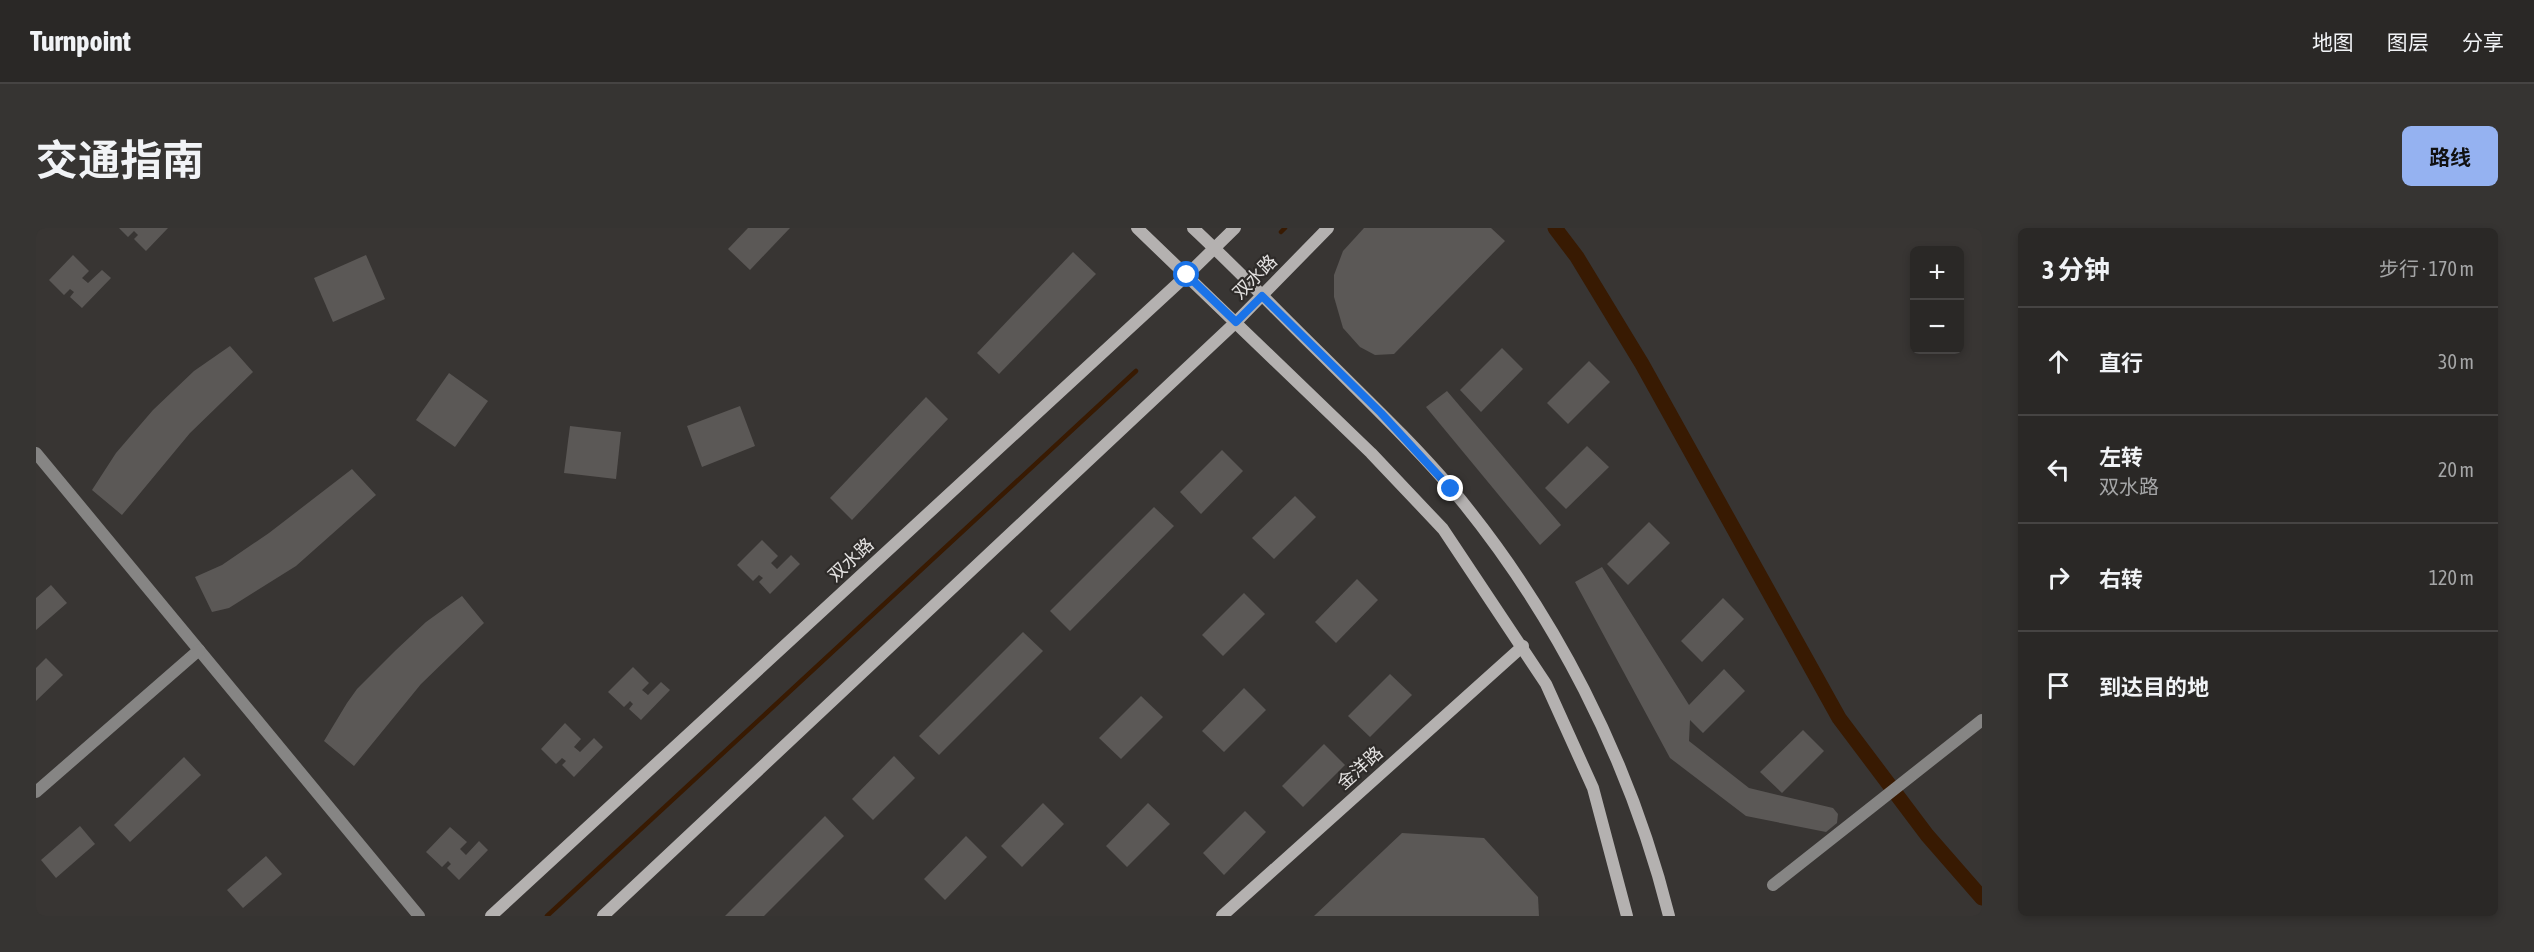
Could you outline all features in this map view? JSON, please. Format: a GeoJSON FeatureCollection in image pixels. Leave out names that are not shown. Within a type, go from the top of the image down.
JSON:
{"type":"FeatureCollection","features":[{"type":"Feature","properties":{"kind":"main road"},"geometry":{"type":"LineString","coordinates":[[1137,228],[1371,453],[1443,529],[1523,646],[1546,684],[1593,788],[1627,916]]}},
{"type":"Feature","properties":{"kind":"main road"},"geometry":{"type":"LineString","coordinates":[[1193,228],[1381,413],[1451,489],[1515,574],[1580,680],[1630,789],[1669,916]]}},
{"type":"Feature","properties":{"kind":"main road","name":"双水路"},"geometry":{"type":"LineString","coordinates":[[491,916],[1187,275],[1234,228]]}},
{"type":"Feature","properties":{"kind":"main road","name":"双水路"},"geometry":{"type":"LineString","coordinates":[[603,916],[1236,322],[1328,228]]}},
{"type":"Feature","properties":{"kind":"main road","name":"金洋路"},"geometry":{"type":"LineString","coordinates":[[1222,916],[1523,646]]}},
{"type":"Feature","properties":{"kind":"main road"},"geometry":{"type":"LineString","coordinates":[[1622,896],[1622,916]]}},
{"type":"Feature","properties":{"kind":"street"},"geometry":{"type":"LineString","coordinates":[[36,453],[418,916]]}},
{"type":"Feature","properties":{"kind":"street"},"geometry":{"type":"LineString","coordinates":[[36,792],[199,650]]}},
{"type":"Feature","properties":{"kind":"street"},"geometry":{"type":"LineString","coordinates":[[1773,885],[1982,720]]}},
{"type":"Feature","properties":{"kind":"building"},"geometry":{"type":"Polygon","coordinates":[[[119,228],[168,228],[146,251],[134,239],[138,235],[134,231],[128,237],[119,228]]]}},
{"type":"Feature","properties":{"kind":"building"},"geometry":{"type":"Polygon","coordinates":[[[748,228],[790,228],[750,270],[728,249],[748,228]]]}},
{"type":"Feature","properties":{"kind":"building"},"geometry":{"type":"Polygon","coordinates":[[[1364,228],[1491,228],[1505,241],[1394,354],[1375,355],[1360,347],[1343,328],[1334,297],[1334,275],[1343,251],[1364,228]]]}},
{"type":"Feature","properties":{"kind":"building"},"geometry":{"type":"Polygon","coordinates":[[[1073,252],[1096,274],[999,374],[977,353],[1073,252]]]}},
{"type":"Feature","properties":{"kind":"building"},"geometry":{"type":"Polygon","coordinates":[[[73,255],[89,271],[82,278],[88,283],[102,270],[111,278],[82,308],[70,297],[74,292],[70,289],[64,295],[49,280],[73,255]]]}},
{"type":"Feature","properties":{"kind":"building"},"geometry":{"type":"Polygon","coordinates":[[[366,255],[385,299],[333,322],[314,278],[366,255]]]}},
{"type":"Feature","properties":{"kind":"building"},"geometry":{"type":"Polygon","coordinates":[[[230,346],[253,372],[190,433],[122,515],[92,490],[116,453],[153,410],[194,371],[230,346]]]}},
{"type":"Feature","properties":{"kind":"building"},"geometry":{"type":"Polygon","coordinates":[[[1502,348],[1523,369],[1481,412],[1460,390],[1502,348]]]}},
{"type":"Feature","properties":{"kind":"building"},"geometry":{"type":"Polygon","coordinates":[[[1589,361],[1610,382],[1568,424],[1547,403],[1589,361]]]}},
{"type":"Feature","properties":{"kind":"building"},"geometry":{"type":"Polygon","coordinates":[[[449,373],[488,401],[455,447],[416,420],[449,373]]]}},
{"type":"Feature","properties":{"kind":"building"},"geometry":{"type":"Polygon","coordinates":[[[1447,391],[1561,525],[1540,545],[1426,407],[1447,391]]]}},
{"type":"Feature","properties":{"kind":"building"},"geometry":{"type":"Polygon","coordinates":[[[926,397],[948,419],[852,520],[830,498],[926,397]]]}},
{"type":"Feature","properties":{"kind":"building"},"geometry":{"type":"Polygon","coordinates":[[[740,406],[755,446],[702,467],[687,426],[740,406]]]}},
{"type":"Feature","properties":{"kind":"building"},"geometry":{"type":"Polygon","coordinates":[[[570,426],[621,432],[616,479],[564,473],[570,426]]]}},
{"type":"Feature","properties":{"kind":"building"},"geometry":{"type":"Polygon","coordinates":[[[1587,446],[1609,467],[1566,509],[1545,488],[1587,446]]]}},
{"type":"Feature","properties":{"kind":"building"},"geometry":{"type":"Polygon","coordinates":[[[1222,450],[1243,471],[1201,514],[1180,492],[1222,450]]]}},
{"type":"Feature","properties":{"kind":"building"},"geometry":{"type":"Polygon","coordinates":[[[352,469],[376,495],[296,566],[229,608],[212,612],[195,577],[222,565],[269,533],[352,469]]]}},
{"type":"Feature","properties":{"kind":"building"},"geometry":{"type":"Polygon","coordinates":[[[1295,496],[1316,517],[1274,559],[1252,538],[1295,496]]]}},
{"type":"Feature","properties":{"kind":"building"},"geometry":{"type":"Polygon","coordinates":[[[1154,507],[1174,526],[1070,631],[1050,611],[1154,507]]]}},
{"type":"Feature","properties":{"kind":"building"},"geometry":{"type":"Polygon","coordinates":[[[1649,522],[1670,543],[1628,585],[1607,564],[1649,522]]]}},
{"type":"Feature","properties":{"kind":"building"},"geometry":{"type":"Polygon","coordinates":[[[762,540],[778,556],[771,563],[777,569],[791,555],[800,564],[770,594],[759,582],[763,578],[759,575],[753,581],[737,565],[762,540]]]}},
{"type":"Feature","properties":{"kind":"building"},"geometry":{"type":"Polygon","coordinates":[[[1602,567],[1689,705],[1724,669],[1745,691],[1703,733],[1690,720],[1689,741],[1749,788],[1833,808],[1838,814],[1837,823],[1826,832],[1746,816],[1670,758],[1575,582],[1602,567]]]}},
{"type":"Feature","properties":{"kind":"building"},"geometry":{"type":"Polygon","coordinates":[[[1357,579],[1378,600],[1336,643],[1315,622],[1357,579]]]}},
{"type":"Feature","properties":{"kind":"building"},"geometry":{"type":"Polygon","coordinates":[[[51,585],[67,603],[36,630],[36,598],[51,585]]]}},
{"type":"Feature","properties":{"kind":"building"},"geometry":{"type":"Polygon","coordinates":[[[1244,593],[1265,614],[1223,656],[1202,635],[1244,593]]]}},
{"type":"Feature","properties":{"kind":"building"},"geometry":{"type":"Polygon","coordinates":[[[462,596],[484,623],[421,684],[354,766],[324,741],[347,703],[357,689],[426,622],[462,596]]]}},
{"type":"Feature","properties":{"kind":"building"},"geometry":{"type":"Polygon","coordinates":[[[1723,598],[1744,619],[1702,662],[1681,641],[1723,598]]]}},
{"type":"Feature","properties":{"kind":"building"},"geometry":{"type":"Polygon","coordinates":[[[1023,632],[1043,651],[939,755],[919,736],[1023,632]]]}},
{"type":"Feature","properties":{"kind":"building"},"geometry":{"type":"Polygon","coordinates":[[[46,658],[63,675],[36,701],[36,668],[46,658]]]}},
{"type":"Feature","properties":{"kind":"building"},"geometry":{"type":"Polygon","coordinates":[[[633,667],[649,683],[642,690],[648,695],[661,682],[670,690],[641,720],[629,709],[633,704],[630,701],[624,707],[608,692],[633,667]]]}},
{"type":"Feature","properties":{"kind":"building"},"geometry":{"type":"Polygon","coordinates":[[[1390,674],[1412,695],[1370,737],[1348,716],[1390,674]]]}},
{"type":"Feature","properties":{"kind":"building"},"geometry":{"type":"Polygon","coordinates":[[[1244,688],[1266,710],[1224,752],[1202,731],[1244,688]]]}},
{"type":"Feature","properties":{"kind":"building"},"geometry":{"type":"Polygon","coordinates":[[[1141,696],[1163,717],[1121,759],[1099,738],[1141,696]]]}},
{"type":"Feature","properties":{"kind":"building"},"geometry":{"type":"Polygon","coordinates":[[[565,723],[581,739],[574,747],[580,752],[594,738],[603,747],[574,777],[562,765],[566,761],[562,758],[556,764],[541,749],[565,723]]]}},
{"type":"Feature","properties":{"kind":"building"},"geometry":{"type":"Polygon","coordinates":[[[1803,730],[1824,751],[1782,793],[1760,772],[1803,730]]]}},
{"type":"Feature","properties":{"kind":"building"},"geometry":{"type":"Polygon","coordinates":[[[1324,744],[1345,765],[1303,807],[1282,786],[1324,744]]]}},
{"type":"Feature","properties":{"kind":"building"},"geometry":{"type":"Polygon","coordinates":[[[894,756],[915,778],[873,820],[852,799],[894,756]]]}},
{"type":"Feature","properties":{"kind":"building"},"geometry":{"type":"Polygon","coordinates":[[[184,757],[201,775],[130,842],[114,825],[184,757]]]}},
{"type":"Feature","properties":{"kind":"building"},"geometry":{"type":"Polygon","coordinates":[[[1043,803],[1064,824],[1022,867],[1001,846],[1043,803]]]}},
{"type":"Feature","properties":{"kind":"building"},"geometry":{"type":"Polygon","coordinates":[[[1148,803],[1170,824],[1127,867],[1106,846],[1148,803]]]}},
{"type":"Feature","properties":{"kind":"building"},"geometry":{"type":"Polygon","coordinates":[[[1245,811],[1266,832],[1224,875],[1203,853],[1245,811]]]}},
{"type":"Feature","properties":{"kind":"building"},"geometry":{"type":"Polygon","coordinates":[[[825,816],[844,836],[764,916],[725,916],[825,816]]]}},
{"type":"Feature","properties":{"kind":"building"},"geometry":{"type":"Polygon","coordinates":[[[80,826],[95,844],[56,878],[41,860],[80,826]]]}},
{"type":"Feature","properties":{"kind":"building"},"geometry":{"type":"Polygon","coordinates":[[[450,827],[467,842],[460,849],[466,855],[479,841],[488,850],[459,880],[447,868],[451,864],[448,861],[442,867],[426,852],[450,827]]]}},
{"type":"Feature","properties":{"kind":"building"},"geometry":{"type":"Polygon","coordinates":[[[1402,833],[1484,838],[1538,897],[1539,916],[1314,916],[1402,833]]]}},
{"type":"Feature","properties":{"kind":"building"},"geometry":{"type":"Polygon","coordinates":[[[966,836],[987,857],[945,900],[924,879],[966,836]]]}},
{"type":"Feature","properties":{"kind":"building"},"geometry":{"type":"Polygon","coordinates":[[[266,856],[282,874],[243,908],[227,890],[266,856]]]}},
{"type":"Feature","properties":{"kind":"waterway"},"geometry":{"type":"LineString","coordinates":[[1281,232],[1285,228]]}},
{"type":"Feature","properties":{"kind":"waterway"},"geometry":{"type":"LineString","coordinates":[[1555,228],[1577,257],[1642,364],[1839,718],[1927,835],[1982,898]]}},
{"type":"Feature","properties":{"kind":"waterway"},"geometry":{"type":"LineString","coordinates":[[547,916],[1136,371]]}},
{"type":"Feature","properties":{"kind":"route"},"geometry":{"type":"LineString","coordinates":[[1187,275],[1236,322],[1262,296],[1381,413],[1451,489]]}}]}
